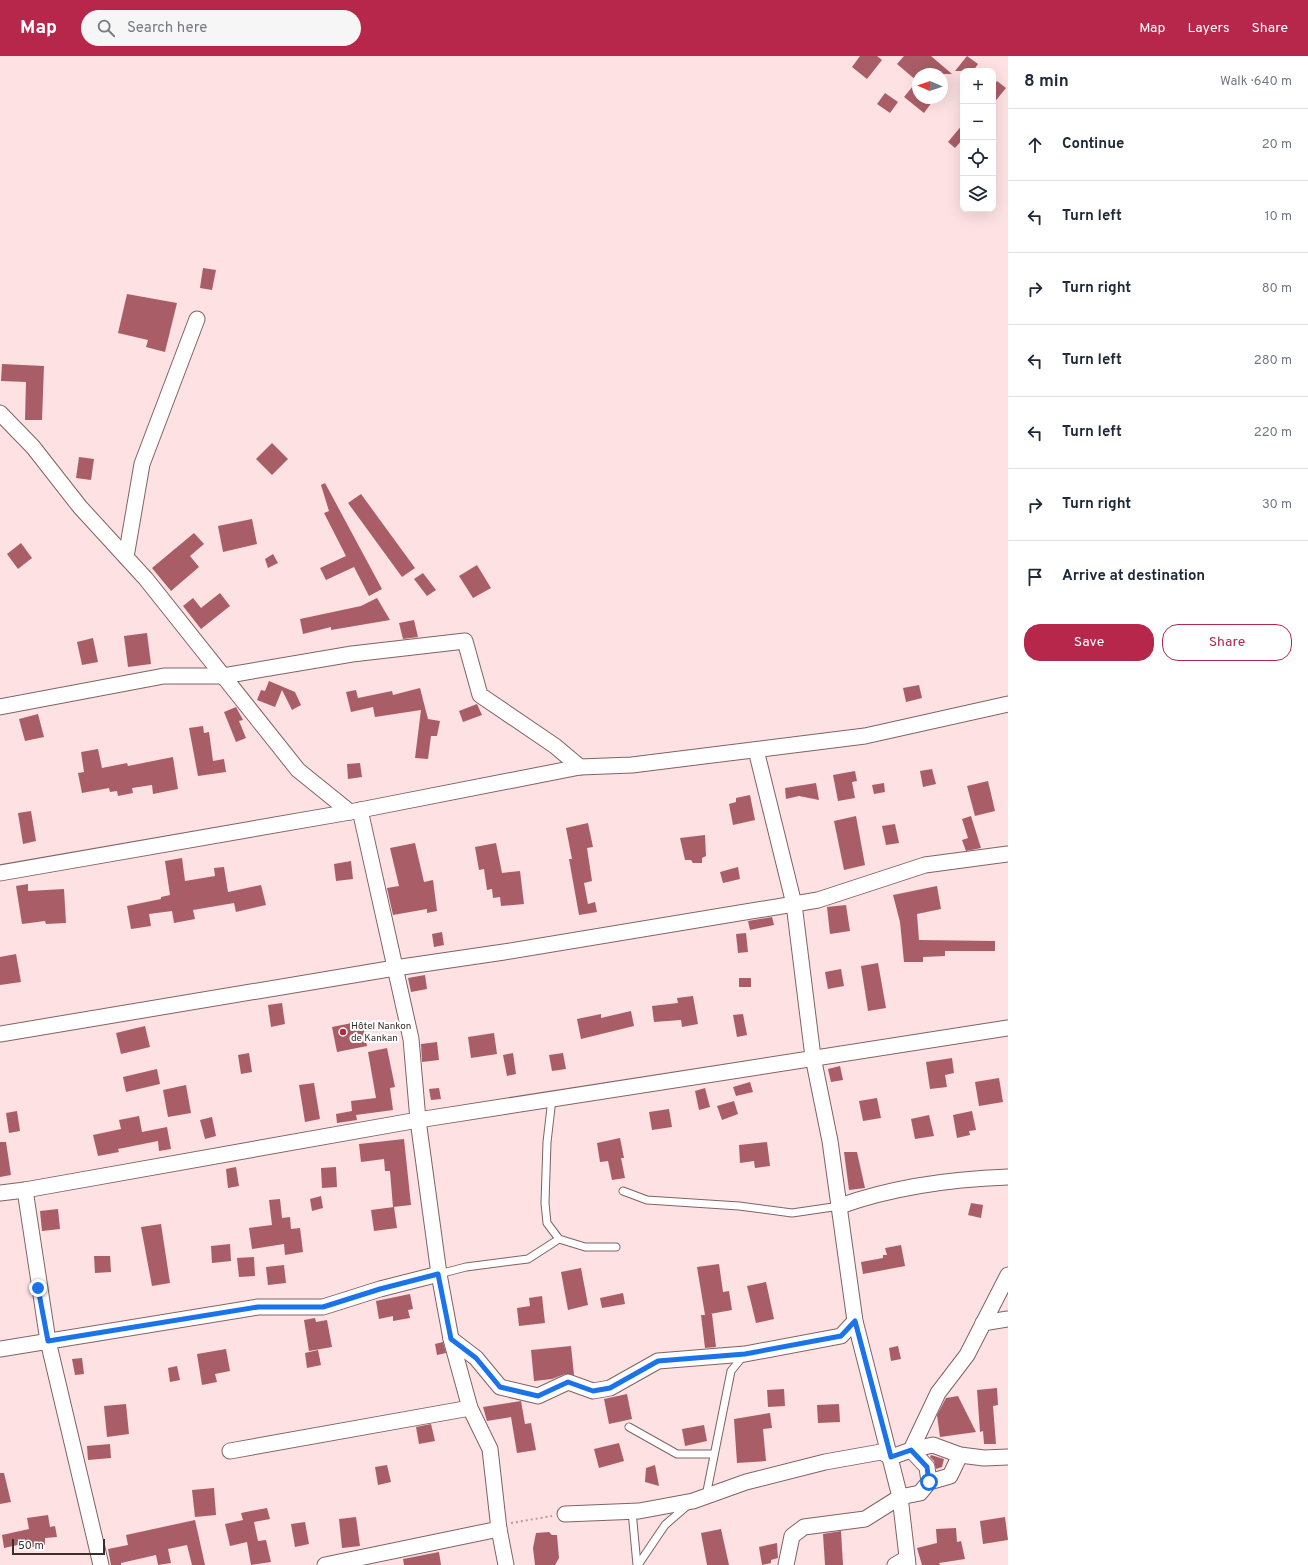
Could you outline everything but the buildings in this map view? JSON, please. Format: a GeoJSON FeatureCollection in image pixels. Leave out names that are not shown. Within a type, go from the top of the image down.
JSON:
{"type":"FeatureCollection","features":[{"type":"Feature","properties":{"kind":"street"},"geometry":{"type":"LineString","coordinates":[[126,557],[142,464],[197,319]]}},
{"type":"Feature","properties":{"kind":"street"},"geometry":{"type":"LineString","coordinates":[[0,413],[33,447],[80,507],[146,579],[298,770],[355,811],[411,1040],[418,1120],[438,1274],[451,1339],[470,1408],[490,1449],[499,1529],[506,1565]]}},
{"type":"Feature","properties":{"kind":"street"},"geometry":{"type":"LineString","coordinates":[[0,707],[164,676],[223,676],[352,654],[464,641],[480,695],[554,746],[580,767]]}},
{"type":"Feature","properties":{"kind":"street"},"geometry":{"type":"LineString","coordinates":[[0,873],[355,811],[580,767],[632,765],[865,736],[1008,704]]}},
{"type":"Feature","properties":{"kind":"street"},"geometry":{"type":"LineString","coordinates":[[756,750],[794,904],[813,1057],[830,1141],[855,1321],[900,1497],[904,1563]]}},
{"type":"Feature","properties":{"kind":"street"},"geometry":{"type":"LineString","coordinates":[[0,1034],[394,968],[519,950],[818,900],[925,865],[1008,854]]}},
{"type":"Feature","properties":{"kind":"street"},"geometry":{"type":"LineString","coordinates":[[0,1193],[25,1190],[418,1120],[813,1057],[1008,1028]]}},
{"type":"Feature","properties":{"kind":"street"},"geometry":{"type":"LineString","coordinates":[[840,1206],[868,1196],[959,1180],[1008,1177]]}},
{"type":"Feature","properties":{"kind":"street"},"geometry":{"type":"LineString","coordinates":[[25,1190],[48,1341],[101,1565]]}},
{"type":"Feature","properties":{"kind":"street"},"geometry":{"type":"LineString","coordinates":[[0,1349],[258,1307],[323,1307],[380,1289],[438,1274]]}},
{"type":"Feature","properties":{"kind":"street"},"geometry":{"type":"LineString","coordinates":[[911,1450],[938,1392],[966,1355],[1008,1275]]}},
{"type":"Feature","properties":{"kind":"street"},"geometry":{"type":"LineString","coordinates":[[983,1323],[1008,1319]]}},
{"type":"Feature","properties":{"kind":"street"},"geometry":{"type":"LineString","coordinates":[[451,1339],[476,1358],[500,1387],[538,1396],[568,1382],[593,1391],[610,1388],[658,1361],[745,1354],[841,1336],[855,1321]]}},
{"type":"Feature","properties":{"kind":"street"},"geometry":{"type":"LineString","coordinates":[[230,1450],[470,1408]]}},
{"type":"Feature","properties":{"kind":"street"},"geometry":{"type":"LineString","coordinates":[[565,1514],[632,1511],[699,1498],[746,1482],[825,1462],[881,1452],[891,1457],[911,1450],[934,1445],[960,1455],[984,1458],[1008,1457]]}},
{"type":"Feature","properties":{"kind":"street"},"geometry":{"type":"LineString","coordinates":[[911,1450],[927,1467],[929,1482]]}},
{"type":"Feature","properties":{"kind":"street"},"geometry":{"type":"LineString","coordinates":[[786,1565],[792,1536],[804,1527],[865,1519],[900,1497],[920,1493],[929,1482],[950,1476],[960,1455]]}},
{"type":"Feature","properties":{"kind":"street"},"geometry":{"type":"LineString","coordinates":[[325,1565],[499,1529]]}},
{"type":"Feature","properties":{"kind":"lane"},"geometry":{"type":"LineString","coordinates":[[552,1099],[545,1203],[547,1223],[560,1239],[585,1247],[616,1247]]}},
{"type":"Feature","properties":{"kind":"lane"},"geometry":{"type":"LineString","coordinates":[[623,1191],[647,1200],[739,1206],[792,1213],[840,1206]]}},
{"type":"Feature","properties":{"kind":"lane"},"geometry":{"type":"LineString","coordinates":[[438,1274],[466,1267],[528,1259],[560,1239]]}},
{"type":"Feature","properties":{"kind":"lane"},"geometry":{"type":"LineString","coordinates":[[637,1565],[665,1525],[699,1498],[713,1454],[731,1371],[745,1354]]}},
{"type":"Feature","properties":{"kind":"lane"},"geometry":{"type":"LineString","coordinates":[[629,1427],[677,1454],[713,1454]]}},
{"type":"Feature","properties":{"kind":"lane"},"geometry":{"type":"LineString","coordinates":[[632,1511],[637,1565]]}},
{"type":"Feature","properties":{"kind":"path"},"geometry":{"type":"LineString","coordinates":[[499,1529],[515,1521],[565,1514]]}},
{"type":"Feature","properties":{"kind":"place","name":"Hôtel Nankon de Kankan"},"geometry":{"type":"Point","coordinates":[343,1032]}},
{"type":"Feature","properties":{"kind":"route"},"geometry":{"type":"LineString","coordinates":[[38,1288],[48,1341],[258,1307],[323,1307],[380,1289],[438,1274],[451,1339],[476,1358],[500,1387],[538,1396],[568,1382],[593,1391],[610,1388],[658,1361],[745,1354],[841,1336],[855,1321],[891,1457],[911,1450],[927,1467],[929,1482]]}}]}
